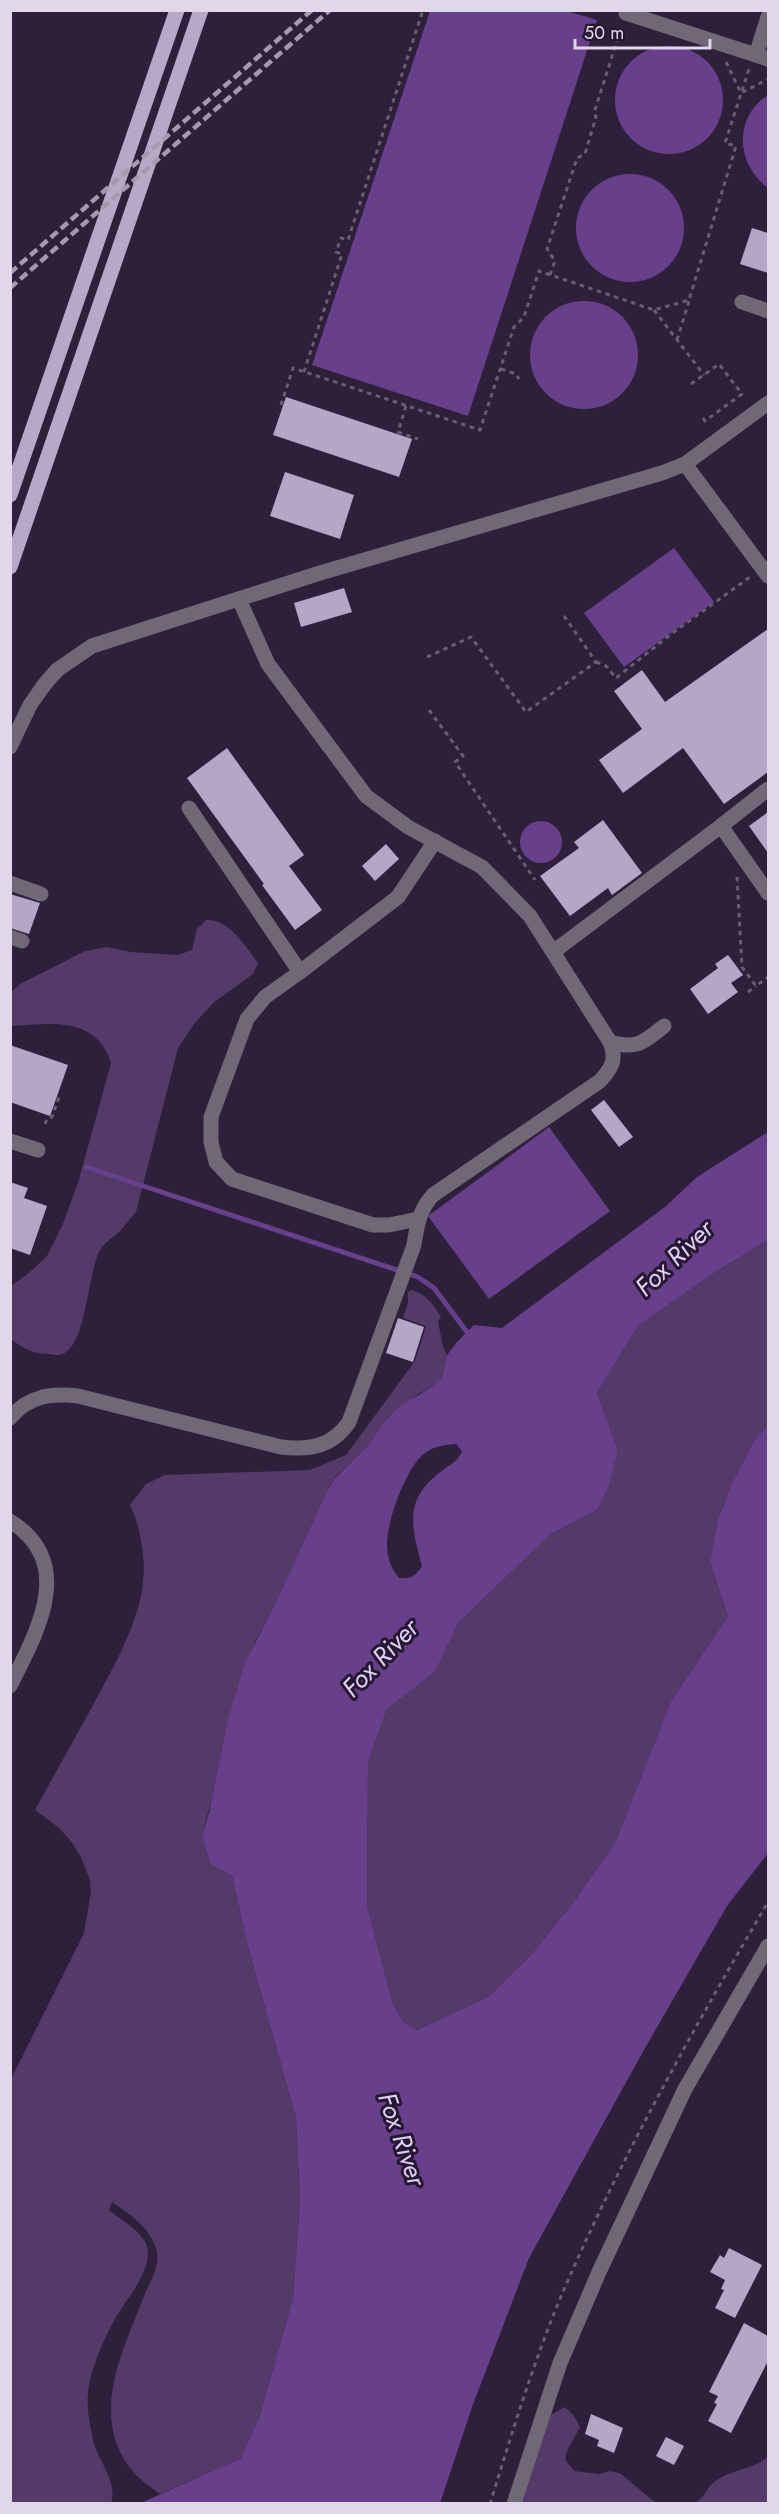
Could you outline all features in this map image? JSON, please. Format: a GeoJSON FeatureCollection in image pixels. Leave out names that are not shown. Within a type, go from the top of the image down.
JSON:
{"type":"FeatureCollection","features":[{"type":"Feature","properties":{"kind":"main road"},"geometry":{"type":"LineString","coordinates":[[10,495],[177,10]]}},
{"type":"Feature","properties":{"kind":"main road"},"geometry":{"type":"LineString","coordinates":[[10,567],[201,10]]}},
{"type":"Feature","properties":{"kind":"street"},"geometry":{"type":"LineString","coordinates":[[624,18],[716,42],[759,56],[768,17]]}},
{"type":"Feature","properties":{"kind":"street"},"geometry":{"type":"LineString","coordinates":[[742,302],[768,311]]}},
{"type":"Feature","properties":{"kind":"street"},"geometry":{"type":"LineString","coordinates":[[10,747],[30,705],[44,685],[75,656],[92,646],[320,573],[662,474],[685,464],[768,403]]}},
{"type":"Feature","properties":{"kind":"street"},"geometry":{"type":"LineString","coordinates":[[685,464],[761,575]]}},
{"type":"Feature","properties":{"kind":"street"},"geometry":{"type":"LineString","coordinates":[[10,1418],[28,1402],[43,1396],[67,1395],[281,1447],[316,1448],[342,1433],[350,1422],[414,1245],[418,1219],[426,1203],[433,1195],[600,1081],[612,1068],[614,1052],[610,1042],[530,916],[482,867],[408,827],[366,796],[268,664],[239,598]]}},
{"type":"Feature","properties":{"kind":"street"},"geometry":{"type":"LineString","coordinates":[[553,951],[768,789]]}},
{"type":"Feature","properties":{"kind":"street"},"geometry":{"type":"LineString","coordinates":[[189,808],[300,972]]}},
{"type":"Feature","properties":{"kind":"street"},"geometry":{"type":"LineString","coordinates":[[721,826],[768,893]]}},
{"type":"Feature","properties":{"kind":"street"},"geometry":{"type":"LineString","coordinates":[[418,1219],[389,1225],[373,1225],[232,1179],[216,1162],[211,1142],[211,1117],[247,1019],[265,997],[398,897],[435,841]]}},
{"type":"Feature","properties":{"kind":"street"},"geometry":{"type":"LineString","coordinates":[[10,883],[41,894]]}},
{"type":"Feature","properties":{"kind":"street"},"geometry":{"type":"LineString","coordinates":[[610,1042],[631,1046],[642,1043],[664,1026]]}},
{"type":"Feature","properties":{"kind":"street"},"geometry":{"type":"LineString","coordinates":[[10,1141],[38,1150]]}},
{"type":"Feature","properties":{"kind":"street"},"geometry":{"type":"LineString","coordinates":[[10,1521],[23,1530],[40,1551],[47,1585],[46,1599],[35,1634],[10,1686]]}},
{"type":"Feature","properties":{"kind":"street"},"geometry":{"type":"LineString","coordinates":[[514,2504],[560,2363],[599,2272],[685,2089],[768,1946]]}},
{"type":"Feature","properties":{"kind":"path"},"geometry":{"type":"LineString","coordinates":[[304,372],[342,254],[336,252],[341,238],[348,240],[423,10]]}},
{"type":"Feature","properties":{"kind":"path"},"geometry":{"type":"LineString","coordinates":[[581,10],[586,10]]}},
{"type":"Feature","properties":{"kind":"path"},"geometry":{"type":"LineString","coordinates":[[550,275],[556,261],[547,249],[577,158],[585,153],[596,117],[594,113],[624,18]]}},
{"type":"Feature","properties":{"kind":"path"},"geometry":{"type":"LineString","coordinates":[[716,42],[741,93]]}},
{"type":"Feature","properties":{"kind":"path"},"geometry":{"type":"LineString","coordinates":[[677,340],[736,146],[725,142],[741,93],[759,56]]}},
{"type":"Feature","properties":{"kind":"path"},"geometry":{"type":"LineString","coordinates":[[741,93],[768,79]]}},
{"type":"Feature","properties":{"kind":"path"},"geometry":{"type":"LineString","coordinates":[[281,405],[293,368],[480,430],[514,327],[525,317],[539,271],[654,310],[704,375]]}},
{"type":"Feature","properties":{"kind":"path"},"geometry":{"type":"LineString","coordinates":[[654,310],[689,300]]}},
{"type":"Feature","properties":{"kind":"path"},"geometry":{"type":"LineString","coordinates":[[691,384],[719,364],[742,394],[705,421],[702,417]]}},
{"type":"Feature","properties":{"kind":"path"},"geometry":{"type":"LineString","coordinates":[[501,369],[516,374],[519,379]]}},
{"type":"Feature","properties":{"kind":"path"},"geometry":{"type":"LineString","coordinates":[[732,395],[735,399]]}},
{"type":"Feature","properties":{"kind":"path"},"geometry":{"type":"LineString","coordinates":[[719,404],[722,409]]}},
{"type":"Feature","properties":{"kind":"path"},"geometry":{"type":"LineString","coordinates":[[406,406],[398,432],[418,440]]}},
{"type":"Feature","properties":{"kind":"path"},"geometry":{"type":"LineString","coordinates":[[562,613],[596,662],[606,666],[615,678],[670,635],[761,575]]}},
{"type":"Feature","properties":{"kind":"path"},"geometry":{"type":"LineString","coordinates":[[427,657],[471,637],[526,712],[596,662]]}},
{"type":"Feature","properties":{"kind":"path"},"geometry":{"type":"LineString","coordinates":[[429,710],[463,756],[455,762],[535,880]]}},
{"type":"Feature","properties":{"kind":"path"},"geometry":{"type":"LineString","coordinates":[[735,846],[742,967],[756,986]]}},
{"type":"Feature","properties":{"kind":"path"},"geometry":{"type":"LineString","coordinates":[[748,992],[768,977]]}},
{"type":"Feature","properties":{"kind":"path"},"geometry":{"type":"LineString","coordinates":[[45,1124],[51,1117],[59,1097]]}},
{"type":"Feature","properties":{"kind":"shaded area"},"geometry":{"type":"Polygon","coordinates":[[[206,920],[222,924],[229,929],[258,963],[253,974],[213,1003],[194,1024],[178,1048],[136,1212],[99,1252],[82,1321],[73,1345],[60,1355],[28,1350],[11,1339],[11,1286],[47,1256],[62,1226],[78,1183],[111,1063],[104,1048],[94,1037],[83,1030],[55,1024],[11,1026],[11,992],[20,984],[85,951],[107,947],[130,952],[178,955],[192,950],[197,929],[206,920]]]}},
{"type":"Feature","properties":{"kind":"shaded area"},"geometry":{"type":"Polygon","coordinates":[[[768,1240],[768,1425],[754,1441],[732,1483],[717,1522],[710,1562],[728,1616],[671,1701],[615,1843],[575,1900],[530,1956],[488,1997],[417,2030],[404,2023],[393,2004],[367,1906],[368,1763],[387,1709],[435,1672],[459,1622],[551,1534],[597,1510],[618,1450],[597,1393],[638,1326],[717,1271],[768,1240]]]}},
{"type":"Feature","properties":{"kind":"shaded area"},"geometry":{"type":"Polygon","coordinates":[[[412,1290],[429,1300],[441,1317],[438,1321],[443,1347],[447,1355],[442,1377],[381,1426],[370,1443],[334,1478],[325,1495],[254,1644],[202,1835],[210,1864],[232,1876],[248,1947],[296,2118],[300,2199],[293,2298],[260,2415],[241,2458],[160,2494],[135,2474],[121,2453],[113,2431],[111,2409],[113,2386],[127,2340],[154,2275],[158,2258],[154,2244],[145,2229],[112,2202],[109,2210],[144,2240],[148,2249],[148,2259],[140,2280],[116,2317],[98,2354],[89,2384],[90,2426],[94,2444],[112,2488],[111,2503],[11,2503],[10,2081],[84,1933],[91,1891],[90,1880],[81,1857],[71,1841],[58,1827],[35,1810],[108,1676],[137,1613],[144,1563],[139,1532],[130,1505],[146,1484],[165,1475],[310,1470],[346,1455],[415,1361],[426,1326],[403,1318],[408,1303],[408,1292],[412,1290]]]}},
{"type":"Feature","properties":{"kind":"shaded area"},"geometry":{"type":"Polygon","coordinates":[[[565,2407],[580,2427],[567,2451],[565,2460],[574,2471],[599,2474],[611,2471],[621,2474],[656,2503],[522,2504],[551,2415],[565,2407]]]}},
{"type":"Feature","properties":{"kind":"shaded area"},"geometry":{"type":"Polygon","coordinates":[[[768,2457],[768,2503],[694,2503],[717,2480],[768,2457]]]}},
{"type":"Feature","properties":{"kind":"water"},"geometry":{"type":"Polygon","coordinates":[[[430,11],[567,11],[597,20],[468,416],[312,365],[430,11]]]}},
{"type":"Feature","properties":{"kind":"water"},"geometry":{"type":"Polygon","coordinates":[[[669,46],[690,50],[707,62],[719,79],[723,100],[719,121],[707,138],[690,150],[669,154],[648,150],[631,138],[619,121],[615,100],[619,79],[631,62],[648,50],[669,46]]]}},
{"type":"Feature","properties":{"kind":"water"},"geometry":{"type":"Polygon","coordinates":[[[768,95],[768,188],[757,178],[750,167],[743,141],[744,128],[749,116],[768,95]]]}},
{"type":"Feature","properties":{"kind":"water"},"geometry":{"type":"Polygon","coordinates":[[[630,174],[651,178],[668,190],[680,207],[684,228],[680,249],[668,266],[651,278],[630,282],[609,278],[592,266],[580,249],[576,228],[580,207],[592,190],[609,178],[630,174]]]}},
{"type":"Feature","properties":{"kind":"water"},"geometry":{"type":"Polygon","coordinates":[[[584,301],[605,305],[622,317],[634,334],[638,355],[634,376],[622,393],[605,405],[584,409],[563,405],[546,393],[534,376],[530,355],[534,334],[546,317],[563,305],[584,301]]]}},
{"type":"Feature","properties":{"kind":"water"},"geometry":{"type":"Polygon","coordinates":[[[674,548],[714,602],[624,667],[584,613],[674,548]]]}},
{"type":"Feature","properties":{"kind":"water"},"geometry":{"type":"Polygon","coordinates":[[[541,821],[556,827],[562,842],[556,857],[541,863],[526,857],[520,842],[526,827],[541,821]]]}},
{"type":"Feature","properties":{"kind":"water"},"geometry":{"type":"Polygon","coordinates":[[[549,1127],[610,1211],[489,1299],[428,1216],[549,1127]]]}},
{"type":"Feature","properties":{"kind":"water","name":"Fox River"},"geometry":{"type":"Polygon","coordinates":[[[768,1132],[768,1240],[717,1271],[638,1326],[597,1393],[618,1450],[609,1485],[597,1510],[551,1534],[459,1622],[435,1672],[387,1709],[368,1763],[367,1906],[393,2004],[404,2023],[417,2030],[488,1997],[530,1956],[575,1900],[615,1843],[671,1701],[728,1616],[710,1562],[717,1522],[732,1483],[754,1441],[768,1425],[768,1853],[727,1906],[645,2048],[529,2258],[472,2407],[440,2503],[141,2503],[241,2458],[260,2415],[293,2298],[300,2199],[296,2118],[248,1947],[232,1876],[210,1864],[202,1835],[209,1813],[228,1720],[245,1663],[334,1479],[370,1443],[381,1426],[399,1407],[430,1388],[442,1377],[447,1355],[457,1342],[474,1325],[502,1328],[665,1207],[697,1177],[768,1132]],[[456,1444],[440,1446],[428,1451],[418,1460],[405,1482],[390,1522],[387,1544],[390,1562],[399,1578],[413,1576],[422,1566],[413,1527],[415,1505],[420,1494],[428,1483],[456,1461],[462,1451],[456,1444]]]}},
{"type":"Feature","properties":{"kind":"building"},"geometry":{"type":"Polygon","coordinates":[[[752,228],[768,233],[768,273],[740,264],[752,228]]]}},
{"type":"Feature","properties":{"kind":"building"},"geometry":{"type":"Polygon","coordinates":[[[286,397],[412,439],[399,477],[273,435],[286,397]]]}},
{"type":"Feature","properties":{"kind":"building"},"geometry":{"type":"Polygon","coordinates":[[[285,472],[354,495],[340,539],[270,516],[285,472]]]}},
{"type":"Feature","properties":{"kind":"building"},"geometry":{"type":"Polygon","coordinates":[[[344,588],[352,612],[301,627],[294,603],[344,588]]]}},
{"type":"Feature","properties":{"kind":"building"},"geometry":{"type":"Polygon","coordinates":[[[768,629],[768,772],[724,804],[683,748],[623,793],[599,760],[642,729],[614,691],[642,670],[665,702],[768,629]]]}},
{"type":"Feature","properties":{"kind":"building"},"geometry":{"type":"Polygon","coordinates":[[[227,748],[304,855],[289,866],[322,910],[295,930],[187,778],[227,748]]]}},
{"type":"Feature","properties":{"kind":"building"},"geometry":{"type":"Polygon","coordinates":[[[768,812],[768,853],[749,826],[768,812]]]}},
{"type":"Feature","properties":{"kind":"building"},"geometry":{"type":"Polygon","coordinates":[[[603,820],[642,873],[612,895],[608,888],[570,916],[540,876],[579,848],[574,842],[603,820]]]}},
{"type":"Feature","properties":{"kind":"building"},"geometry":{"type":"Polygon","coordinates":[[[386,844],[399,859],[375,881],[362,866],[386,844]]]}},
{"type":"Feature","properties":{"kind":"building"},"geometry":{"type":"Polygon","coordinates":[[[10,894],[40,903],[29,934],[10,928],[10,894]]]}},
{"type":"Feature","properties":{"kind":"building"},"geometry":{"type":"Polygon","coordinates":[[[728,955],[743,975],[731,983],[738,992],[708,1014],[690,989],[718,968],[715,964],[728,955]]]}},
{"type":"Feature","properties":{"kind":"building"},"geometry":{"type":"Polygon","coordinates":[[[10,1045],[68,1065],[50,1116],[10,1102],[10,1045]]]}},
{"type":"Feature","properties":{"kind":"building"},"geometry":{"type":"Polygon","coordinates":[[[604,1100],[633,1137],[619,1147],[591,1110],[604,1100]]]}},
{"type":"Feature","properties":{"kind":"building"},"geometry":{"type":"Polygon","coordinates":[[[10,1182],[28,1188],[24,1198],[47,1206],[30,1255],[10,1248],[10,1182]]]}},
{"type":"Feature","properties":{"kind":"building"},"geometry":{"type":"Polygon","coordinates":[[[398,1318],[424,1327],[413,1362],[386,1353],[398,1318]]]}},
{"type":"Feature","properties":{"kind":"building"},"geometry":{"type":"Polygon","coordinates":[[[729,2248],[762,2265],[735,2318],[715,2308],[724,2290],[721,2289],[725,2280],[710,2272],[720,2255],[724,2258],[729,2248]]]}},
{"type":"Feature","properties":{"kind":"building"},"geometry":{"type":"Polygon","coordinates":[[[744,2323],[768,2336],[768,2361],[731,2433],[708,2421],[717,2404],[714,2403],[718,2396],[709,2392],[744,2323]]]}},
{"type":"Feature","properties":{"kind":"building"},"geometry":{"type":"Polygon","coordinates":[[[591,2414],[623,2428],[614,2453],[597,2446],[599,2440],[585,2434],[591,2414]]]}},
{"type":"Feature","properties":{"kind":"building"},"geometry":{"type":"Polygon","coordinates":[[[666,2437],[684,2446],[674,2465],[656,2456],[666,2437]]]}},
{"type":"Feature","properties":{"kind":"waterway"},"geometry":{"type":"LineString","coordinates":[[86,1167],[418,1277],[434,1288],[467,1332]]}},
{"type":"Feature","properties":{"kind":"railway"},"geometry":{"type":"LineString","coordinates":[[10,273],[312,10]]}},
{"type":"Feature","properties":{"kind":"railway"},"geometry":{"type":"LineString","coordinates":[[10,288],[330,10]]}}]}
